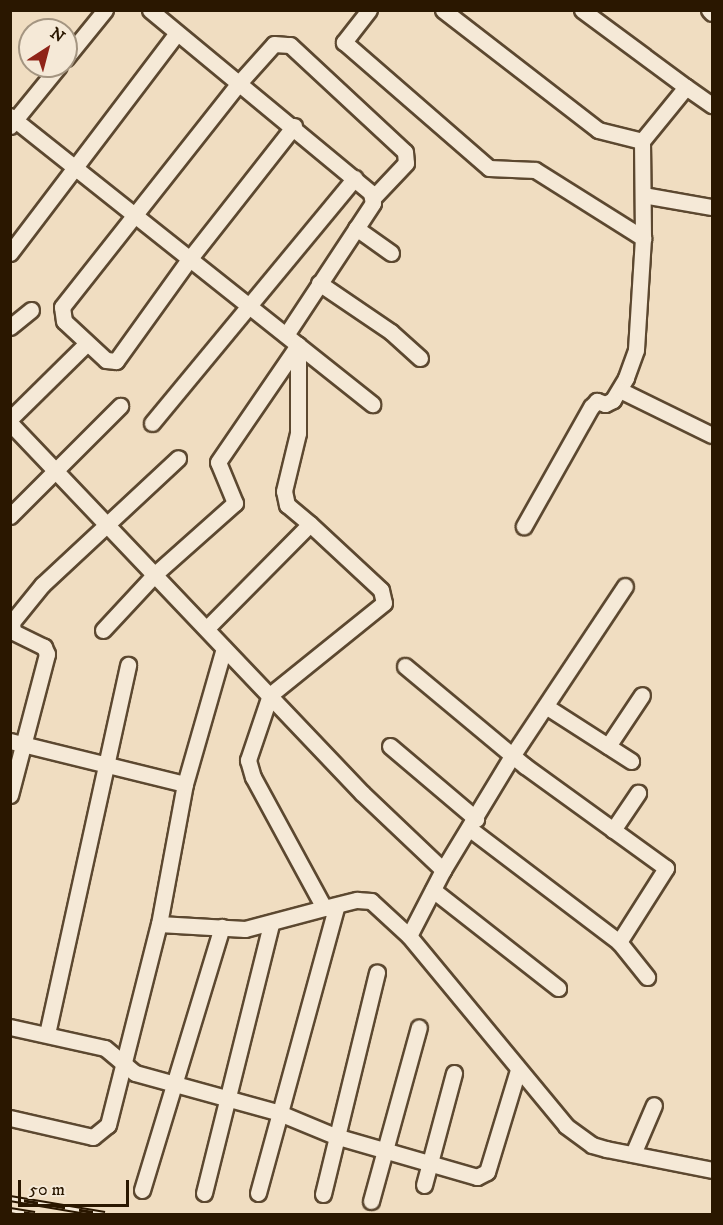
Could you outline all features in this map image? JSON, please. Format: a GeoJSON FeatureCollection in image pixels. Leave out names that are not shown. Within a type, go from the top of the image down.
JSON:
{"type":"FeatureCollection","features":[{"type":"Feature","properties":{"kind":"street"},"geometry":{"type":"LineString","coordinates":[[78,43],[105,10]]}},
{"type":"Feature","properties":{"kind":"street"},"geometry":{"type":"LineString","coordinates":[[150,10],[294,126],[355,178],[373,198]]}},
{"type":"Feature","properties":{"kind":"street"},"geometry":{"type":"LineString","coordinates":[[369,10],[344,42],[489,168],[535,170],[644,238]]}},
{"type":"Feature","properties":{"kind":"street"},"geometry":{"type":"LineString","coordinates":[[443,10],[598,130],[642,141]]}},
{"type":"Feature","properties":{"kind":"street"},"geometry":{"type":"LineString","coordinates":[[582,10],[712,105]]}},
{"type":"Feature","properties":{"kind":"street"},"geometry":{"type":"LineString","coordinates":[[10,253],[177,33]]}},
{"type":"Feature","properties":{"kind":"street"},"geometry":{"type":"LineString","coordinates":[[286,335],[373,198],[406,163],[405,152],[290,45],[279,43],[269,48],[239,83],[60,312],[64,321],[86,344],[109,363],[116,360],[190,258],[294,126]]}},
{"type":"Feature","properties":{"kind":"street"},"geometry":{"type":"LineString","coordinates":[[49,78],[12,120],[74,166],[372,404]]}},
{"type":"Feature","properties":{"kind":"street"},"geometry":{"type":"LineString","coordinates":[[524,526],[591,407],[597,401],[605,404],[620,390],[636,350],[644,238],[642,141],[686,87]]}},
{"type":"Feature","properties":{"kind":"street"},"geometry":{"type":"LineString","coordinates":[[152,423],[355,178]]}},
{"type":"Feature","properties":{"kind":"street"},"geometry":{"type":"LineString","coordinates":[[643,195],[712,207]]}},
{"type":"Feature","properties":{"kind":"street"},"geometry":{"type":"LineString","coordinates":[[356,228],[391,253]]}},
{"type":"Feature","properties":{"kind":"street"},"geometry":{"type":"LineString","coordinates":[[320,283],[391,332],[420,358]]}},
{"type":"Feature","properties":{"kind":"street"},"geometry":{"type":"LineString","coordinates":[[10,327],[31,310]]}},
{"type":"Feature","properties":{"kind":"street"},"geometry":{"type":"LineString","coordinates":[[86,344],[10,421],[55,472],[110,523],[224,648],[362,793],[443,870]]}},
{"type":"Feature","properties":{"kind":"street"},"geometry":{"type":"LineString","coordinates":[[258,1193],[330,907],[253,777],[248,760],[270,695],[384,603],[381,591],[310,524],[286,505],[284,491],[298,433],[298,345]]}},
{"type":"Feature","properties":{"kind":"street"},"geometry":{"type":"LineString","coordinates":[[103,630],[155,574],[235,502],[218,462],[298,345]]}},
{"type":"Feature","properties":{"kind":"street"},"geometry":{"type":"LineString","coordinates":[[620,390],[712,435]]}},
{"type":"Feature","properties":{"kind":"street"},"geometry":{"type":"LineString","coordinates":[[10,516],[120,406]]}},
{"type":"Feature","properties":{"kind":"street"},"geometry":{"type":"LineString","coordinates":[[10,795],[16,742],[47,654],[44,647],[13,632],[12,622],[42,585],[178,458]]}},
{"type":"Feature","properties":{"kind":"street"},"geometry":{"type":"LineString","coordinates":[[207,628],[310,524]]}},
{"type":"Feature","properties":{"kind":"street"},"geometry":{"type":"LineString","coordinates":[[409,936],[443,870],[473,824],[512,756],[548,707],[625,586]]}},
{"type":"Feature","properties":{"kind":"street"},"geometry":{"type":"LineString","coordinates":[[10,1119],[93,1137],[102,1133],[108,1125],[159,924],[185,784],[224,648]]}},
{"type":"Feature","properties":{"kind":"street"},"geometry":{"type":"LineString","coordinates":[[47,1034],[103,766],[128,665]]}},
{"type":"Feature","properties":{"kind":"street"},"geometry":{"type":"LineString","coordinates":[[405,666],[512,756],[666,868],[619,942]]}},
{"type":"Feature","properties":{"kind":"street"},"geometry":{"type":"LineString","coordinates":[[608,746],[642,695]]}},
{"type":"Feature","properties":{"kind":"street"},"geometry":{"type":"LineString","coordinates":[[548,707],[631,761]]}},
{"type":"Feature","properties":{"kind":"street"},"geometry":{"type":"LineString","coordinates":[[16,742],[103,766],[185,784]]}},
{"type":"Feature","properties":{"kind":"street"},"geometry":{"type":"LineString","coordinates":[[390,746],[473,824],[619,942],[647,977]]}},
{"type":"Feature","properties":{"kind":"street"},"geometry":{"type":"LineString","coordinates":[[613,830],[638,793]]}},
{"type":"Feature","properties":{"kind":"street"},"geometry":{"type":"LineString","coordinates":[[433,890],[558,988]]}},
{"type":"Feature","properties":{"kind":"street"},"geometry":{"type":"LineString","coordinates":[[159,924],[222,927],[271,925],[357,900],[371,901],[409,936],[519,1070],[578,1136],[592,1145],[712,1170]]}},
{"type":"Feature","properties":{"kind":"street"},"geometry":{"type":"LineString","coordinates":[[204,1193],[271,925]]}},
{"type":"Feature","properties":{"kind":"street"},"geometry":{"type":"LineString","coordinates":[[142,1191],[222,927]]}},
{"type":"Feature","properties":{"kind":"street"},"geometry":{"type":"LineString","coordinates":[[323,1194],[335,1136],[377,973]]}},
{"type":"Feature","properties":{"kind":"street"},"geometry":{"type":"LineString","coordinates":[[10,1027],[105,1048],[123,1067],[175,1086],[277,1112],[335,1136],[484,1176],[519,1070]]}},
{"type":"Feature","properties":{"kind":"street"},"geometry":{"type":"LineString","coordinates":[[371,1201],[419,1027]]}},
{"type":"Feature","properties":{"kind":"street"},"geometry":{"type":"LineString","coordinates":[[424,1185],[454,1073]]}},
{"type":"Feature","properties":{"kind":"street"},"geometry":{"type":"LineString","coordinates":[[633,1154],[654,1105]]}},
{"type":"Feature","properties":{"kind":"railway"},"geometry":{"type":"LineString","coordinates":[[10,1198],[105,1214]]}},
{"type":"Feature","properties":{"kind":"railway"},"geometry":{"type":"LineString","coordinates":[[10,1210],[35,1214]]}}]}
